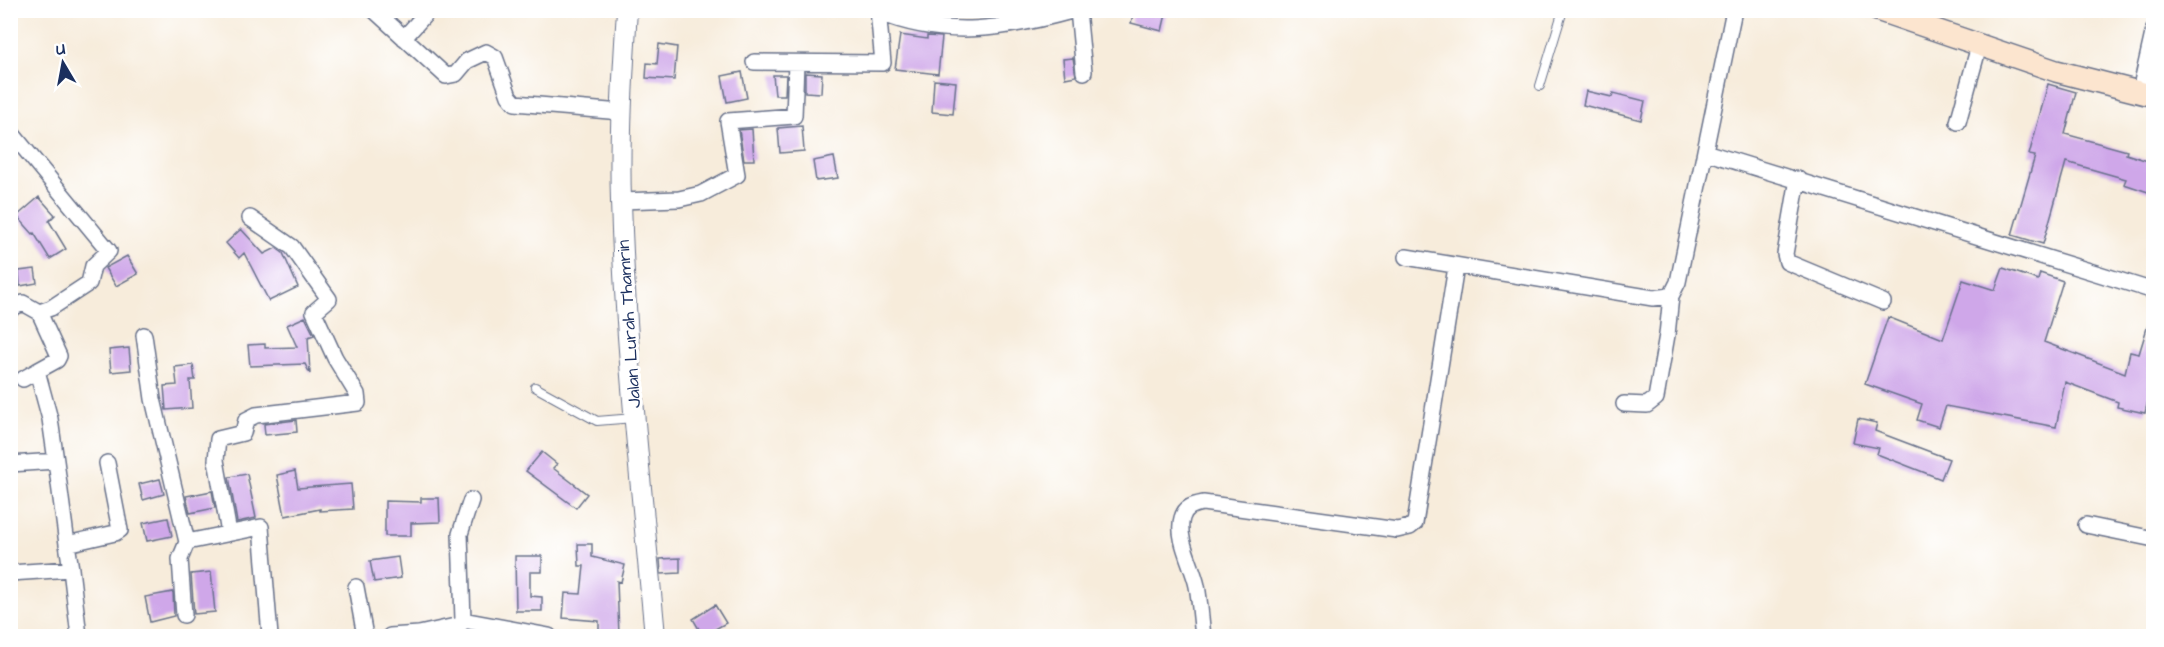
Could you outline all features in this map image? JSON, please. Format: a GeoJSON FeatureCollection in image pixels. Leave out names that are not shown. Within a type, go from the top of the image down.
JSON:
{"type":"FeatureCollection","features":[{"type":"Feature","properties":{"kind":"main road"},"geometry":{"type":"LineString","coordinates":[[1877,10],[2056,71],[2147,94]]}},
{"type":"Feature","properties":{"kind":"street"},"geometry":{"type":"LineString","coordinates":[[374,10],[446,76],[456,74],[467,61],[480,53],[492,55],[500,67],[509,96],[515,103],[621,112]]}},
{"type":"Feature","properties":{"kind":"street"},"geometry":{"type":"LineString","coordinates":[[404,38],[429,10]]}},
{"type":"Feature","properties":{"kind":"street","name":"Jalan Lurah Thamrin"},"geometry":{"type":"LineString","coordinates":[[627,10],[621,112],[621,201],[636,418],[655,636]]}},
{"type":"Feature","properties":{"kind":"street"},"geometry":{"type":"LineString","coordinates":[[753,62],[882,63],[878,11],[908,22],[970,30],[1020,26],[1076,10],[1084,72]]}},
{"type":"Feature","properties":{"kind":"street"},"geometry":{"type":"LineString","coordinates":[[1624,404],[1647,405],[1656,398],[1671,297],[1678,282],[1734,10]]}},
{"type":"Feature","properties":{"kind":"street"},"geometry":{"type":"LineString","coordinates":[[2147,94],[2154,29]]}},
{"type":"Feature","properties":{"kind":"street"},"geometry":{"type":"LineString","coordinates":[[1958,122],[1979,46]]}},
{"type":"Feature","properties":{"kind":"street"},"geometry":{"type":"LineString","coordinates":[[621,201],[679,200],[701,194],[737,175],[728,121],[794,116],[796,63]]}},
{"type":"Feature","properties":{"kind":"street"},"geometry":{"type":"LineString","coordinates":[[10,131],[109,251],[93,266],[88,283],[51,308],[39,312]]}},
{"type":"Feature","properties":{"kind":"street"},"geometry":{"type":"LineString","coordinates":[[1705,152],[2154,291]]}},
{"type":"Feature","properties":{"kind":"street"},"geometry":{"type":"LineString","coordinates":[[1798,179],[1785,254],[1787,262],[1882,302]]}},
{"type":"Feature","properties":{"kind":"street"},"geometry":{"type":"LineString","coordinates":[[229,533],[216,460],[218,439],[243,434],[246,420],[256,415],[358,403],[357,394],[330,348],[314,312],[329,299],[292,247],[250,218]]}},
{"type":"Feature","properties":{"kind":"street"},"geometry":{"type":"LineString","coordinates":[[1406,257],[1653,298],[1671,297]]}},
{"type":"Feature","properties":{"kind":"street"},"geometry":{"type":"LineString","coordinates":[[1203,636],[1197,585],[1181,520],[1185,510],[1194,505],[1203,502],[1396,530],[1410,527],[1415,523],[1456,267]]}},
{"type":"Feature","properties":{"kind":"street"},"geometry":{"type":"LineString","coordinates":[[10,309],[23,303],[39,312],[59,358],[23,379]]}},
{"type":"Feature","properties":{"kind":"street"},"geometry":{"type":"LineString","coordinates":[[144,335],[153,399],[188,542],[180,559],[184,615]]}},
{"type":"Feature","properties":{"kind":"street"},"geometry":{"type":"LineString","coordinates":[[37,371],[50,419],[79,636]]}},
{"type":"Feature","properties":{"kind":"street"},"geometry":{"type":"LineString","coordinates":[[10,464],[56,461]]}},
{"type":"Feature","properties":{"kind":"street"},"geometry":{"type":"LineString","coordinates":[[67,544],[116,533],[120,530],[107,463]]}},
{"type":"Feature","properties":{"kind":"street"},"geometry":{"type":"LineString","coordinates":[[390,636],[443,630],[460,625],[463,620],[460,534],[471,500]]}},
{"type":"Feature","properties":{"kind":"street"},"geometry":{"type":"LineString","coordinates":[[2086,525],[2154,539]]}},
{"type":"Feature","properties":{"kind":"street"},"geometry":{"type":"LineString","coordinates":[[188,542],[261,527],[270,636]]}},
{"type":"Feature","properties":{"kind":"street"},"geometry":{"type":"LineString","coordinates":[[10,573],[71,569]]}},
{"type":"Feature","properties":{"kind":"street"},"geometry":{"type":"LineString","coordinates":[[356,586],[365,636]]}},
{"type":"Feature","properties":{"kind":"street"},"geometry":{"type":"LineString","coordinates":[[463,620],[549,636]]}},
{"type":"Feature","properties":{"kind":"lane"},"geometry":{"type":"LineString","coordinates":[[1540,86],[1563,10]]}},
{"type":"Feature","properties":{"kind":"lane"},"geometry":{"type":"LineString","coordinates":[[535,387],[597,422],[636,418]]}},
{"type":"Feature","properties":{"kind":"building"},"geometry":{"type":"Polygon","coordinates":[[[1134,10],[1167,10],[1162,31],[1131,23],[1134,10]]]}},
{"type":"Feature","properties":{"kind":"building"},"geometry":{"type":"Polygon","coordinates":[[[900,35],[927,39],[927,36],[942,37],[938,74],[895,69],[900,35]]]}},
{"type":"Feature","properties":{"kind":"building"},"geometry":{"type":"Polygon","coordinates":[[[659,44],[677,47],[674,80],[646,78],[647,63],[657,64],[659,44]]]}},
{"type":"Feature","properties":{"kind":"building"},"geometry":{"type":"Polygon","coordinates":[[[1073,58],[1076,76],[1065,78],[1063,59],[1073,58]]]}},
{"type":"Feature","properties":{"kind":"building"},"geometry":{"type":"Polygon","coordinates":[[[742,72],[747,98],[727,102],[722,76],[742,72]]]}},
{"type":"Feature","properties":{"kind":"building"},"geometry":{"type":"Polygon","coordinates":[[[805,73],[822,74],[821,93],[805,92],[805,73]]]}},
{"type":"Feature","properties":{"kind":"building"},"geometry":{"type":"Polygon","coordinates":[[[773,75],[786,75],[785,95],[775,95],[773,75]]]}},
{"type":"Feature","properties":{"kind":"building"},"geometry":{"type":"Polygon","coordinates":[[[934,80],[956,82],[953,114],[932,112],[934,80]]]}},
{"type":"Feature","properties":{"kind":"building"},"geometry":{"type":"Polygon","coordinates":[[[2048,84],[2076,92],[2065,134],[2127,151],[2126,154],[2154,163],[2154,194],[2124,184],[2126,179],[2066,162],[2043,244],[2012,235],[2035,156],[2029,155],[2048,84]]]}},
{"type":"Feature","properties":{"kind":"building"},"geometry":{"type":"Polygon","coordinates":[[[1586,91],[1612,97],[1613,93],[1645,101],[1641,120],[1583,105],[1586,91]]]}},
{"type":"Feature","properties":{"kind":"building"},"geometry":{"type":"Polygon","coordinates":[[[802,126],[804,151],[780,153],[778,128],[802,126]]]}},
{"type":"Feature","properties":{"kind":"building"},"geometry":{"type":"Polygon","coordinates":[[[752,129],[754,160],[744,160],[739,130],[752,129]]]}},
{"type":"Feature","properties":{"kind":"building"},"geometry":{"type":"Polygon","coordinates":[[[834,157],[838,178],[816,181],[813,161],[834,157]]]}},
{"type":"Feature","properties":{"kind":"building"},"geometry":{"type":"Polygon","coordinates":[[[39,197],[55,215],[49,221],[66,249],[50,259],[34,233],[17,216],[39,197]]]}},
{"type":"Feature","properties":{"kind":"building"},"geometry":{"type":"Polygon","coordinates":[[[241,229],[264,254],[276,248],[283,253],[298,287],[269,301],[244,253],[239,258],[226,243],[241,229]]]}},
{"type":"Feature","properties":{"kind":"building"},"geometry":{"type":"Polygon","coordinates":[[[127,256],[138,274],[116,286],[105,268],[127,256]]]}},
{"type":"Feature","properties":{"kind":"building"},"geometry":{"type":"Polygon","coordinates":[[[2003,268],[2038,280],[2040,273],[2063,281],[2044,342],[2125,373],[2130,352],[2139,354],[2150,318],[2154,318],[2154,376],[2145,413],[2117,407],[2118,402],[2065,382],[2056,427],[1946,406],[1939,427],[1917,420],[1922,404],[1865,384],[1888,317],[1943,339],[1963,280],[1995,290],[2003,268]]]}},
{"type":"Feature","properties":{"kind":"building"},"geometry":{"type":"Polygon","coordinates":[[[35,269],[37,283],[20,286],[19,271],[35,269]]]}},
{"type":"Feature","properties":{"kind":"building"},"geometry":{"type":"Polygon","coordinates":[[[305,317],[314,335],[308,337],[310,374],[305,364],[250,366],[248,345],[265,344],[265,348],[297,347],[287,325],[305,317]]]}},
{"type":"Feature","properties":{"kind":"building"},"geometry":{"type":"Polygon","coordinates":[[[129,348],[131,370],[111,372],[109,350],[129,348]]]}},
{"type":"Feature","properties":{"kind":"building"},"geometry":{"type":"Polygon","coordinates":[[[193,365],[195,380],[190,380],[192,408],[166,410],[164,386],[177,385],[175,367],[193,365]]]}},
{"type":"Feature","properties":{"kind":"building"},"geometry":{"type":"Polygon","coordinates":[[[1858,419],[1877,423],[1875,431],[1949,459],[1941,479],[1877,454],[1879,448],[1853,443],[1858,419]]]}},
{"type":"Feature","properties":{"kind":"building"},"geometry":{"type":"Polygon","coordinates":[[[296,420],[297,432],[265,435],[264,424],[296,420]]]}},
{"type":"Feature","properties":{"kind":"building"},"geometry":{"type":"Polygon","coordinates":[[[542,452],[557,464],[553,468],[587,494],[576,508],[526,471],[542,452]]]}},
{"type":"Feature","properties":{"kind":"building"},"geometry":{"type":"Polygon","coordinates":[[[295,471],[298,488],[351,484],[353,509],[320,511],[320,509],[285,516],[277,475],[295,471]]]}},
{"type":"Feature","properties":{"kind":"building"},"geometry":{"type":"Polygon","coordinates":[[[247,474],[256,518],[237,522],[229,477],[247,474]]]}},
{"type":"Feature","properties":{"kind":"building"},"geometry":{"type":"Polygon","coordinates":[[[160,479],[164,494],[143,500],[139,484],[160,479]]]}},
{"type":"Feature","properties":{"kind":"building"},"geometry":{"type":"Polygon","coordinates":[[[212,491],[215,508],[190,513],[186,496],[212,491]]]}},
{"type":"Feature","properties":{"kind":"building"},"geometry":{"type":"Polygon","coordinates":[[[421,498],[439,498],[440,522],[411,523],[411,536],[385,536],[385,501],[421,502],[421,498]]]}},
{"type":"Feature","properties":{"kind":"building"},"geometry":{"type":"Polygon","coordinates":[[[168,518],[172,536],[147,541],[143,523],[168,518]]]}},
{"type":"Feature","properties":{"kind":"building"},"geometry":{"type":"Polygon","coordinates":[[[578,544],[592,544],[592,557],[625,565],[621,582],[617,581],[619,636],[599,636],[599,621],[563,618],[565,593],[581,594],[584,566],[579,566],[578,544]]]}},
{"type":"Feature","properties":{"kind":"building"},"geometry":{"type":"Polygon","coordinates":[[[515,556],[542,556],[542,572],[530,572],[530,596],[542,597],[542,611],[516,611],[515,556]]]}},
{"type":"Feature","properties":{"kind":"building"},"geometry":{"type":"Polygon","coordinates":[[[398,557],[401,578],[374,582],[370,561],[398,557]]]}},
{"type":"Feature","properties":{"kind":"building"},"geometry":{"type":"Polygon","coordinates":[[[680,558],[680,573],[661,574],[660,559],[680,558]]]}},
{"type":"Feature","properties":{"kind":"building"},"geometry":{"type":"Polygon","coordinates":[[[211,572],[215,612],[194,614],[191,574],[211,572]]]}},
{"type":"Feature","properties":{"kind":"building"},"geometry":{"type":"Polygon","coordinates":[[[173,592],[174,616],[150,622],[145,597],[173,592]]]}},
{"type":"Feature","properties":{"kind":"building"},"geometry":{"type":"Polygon","coordinates":[[[715,605],[726,623],[703,636],[693,619],[715,605]]]}}]}
